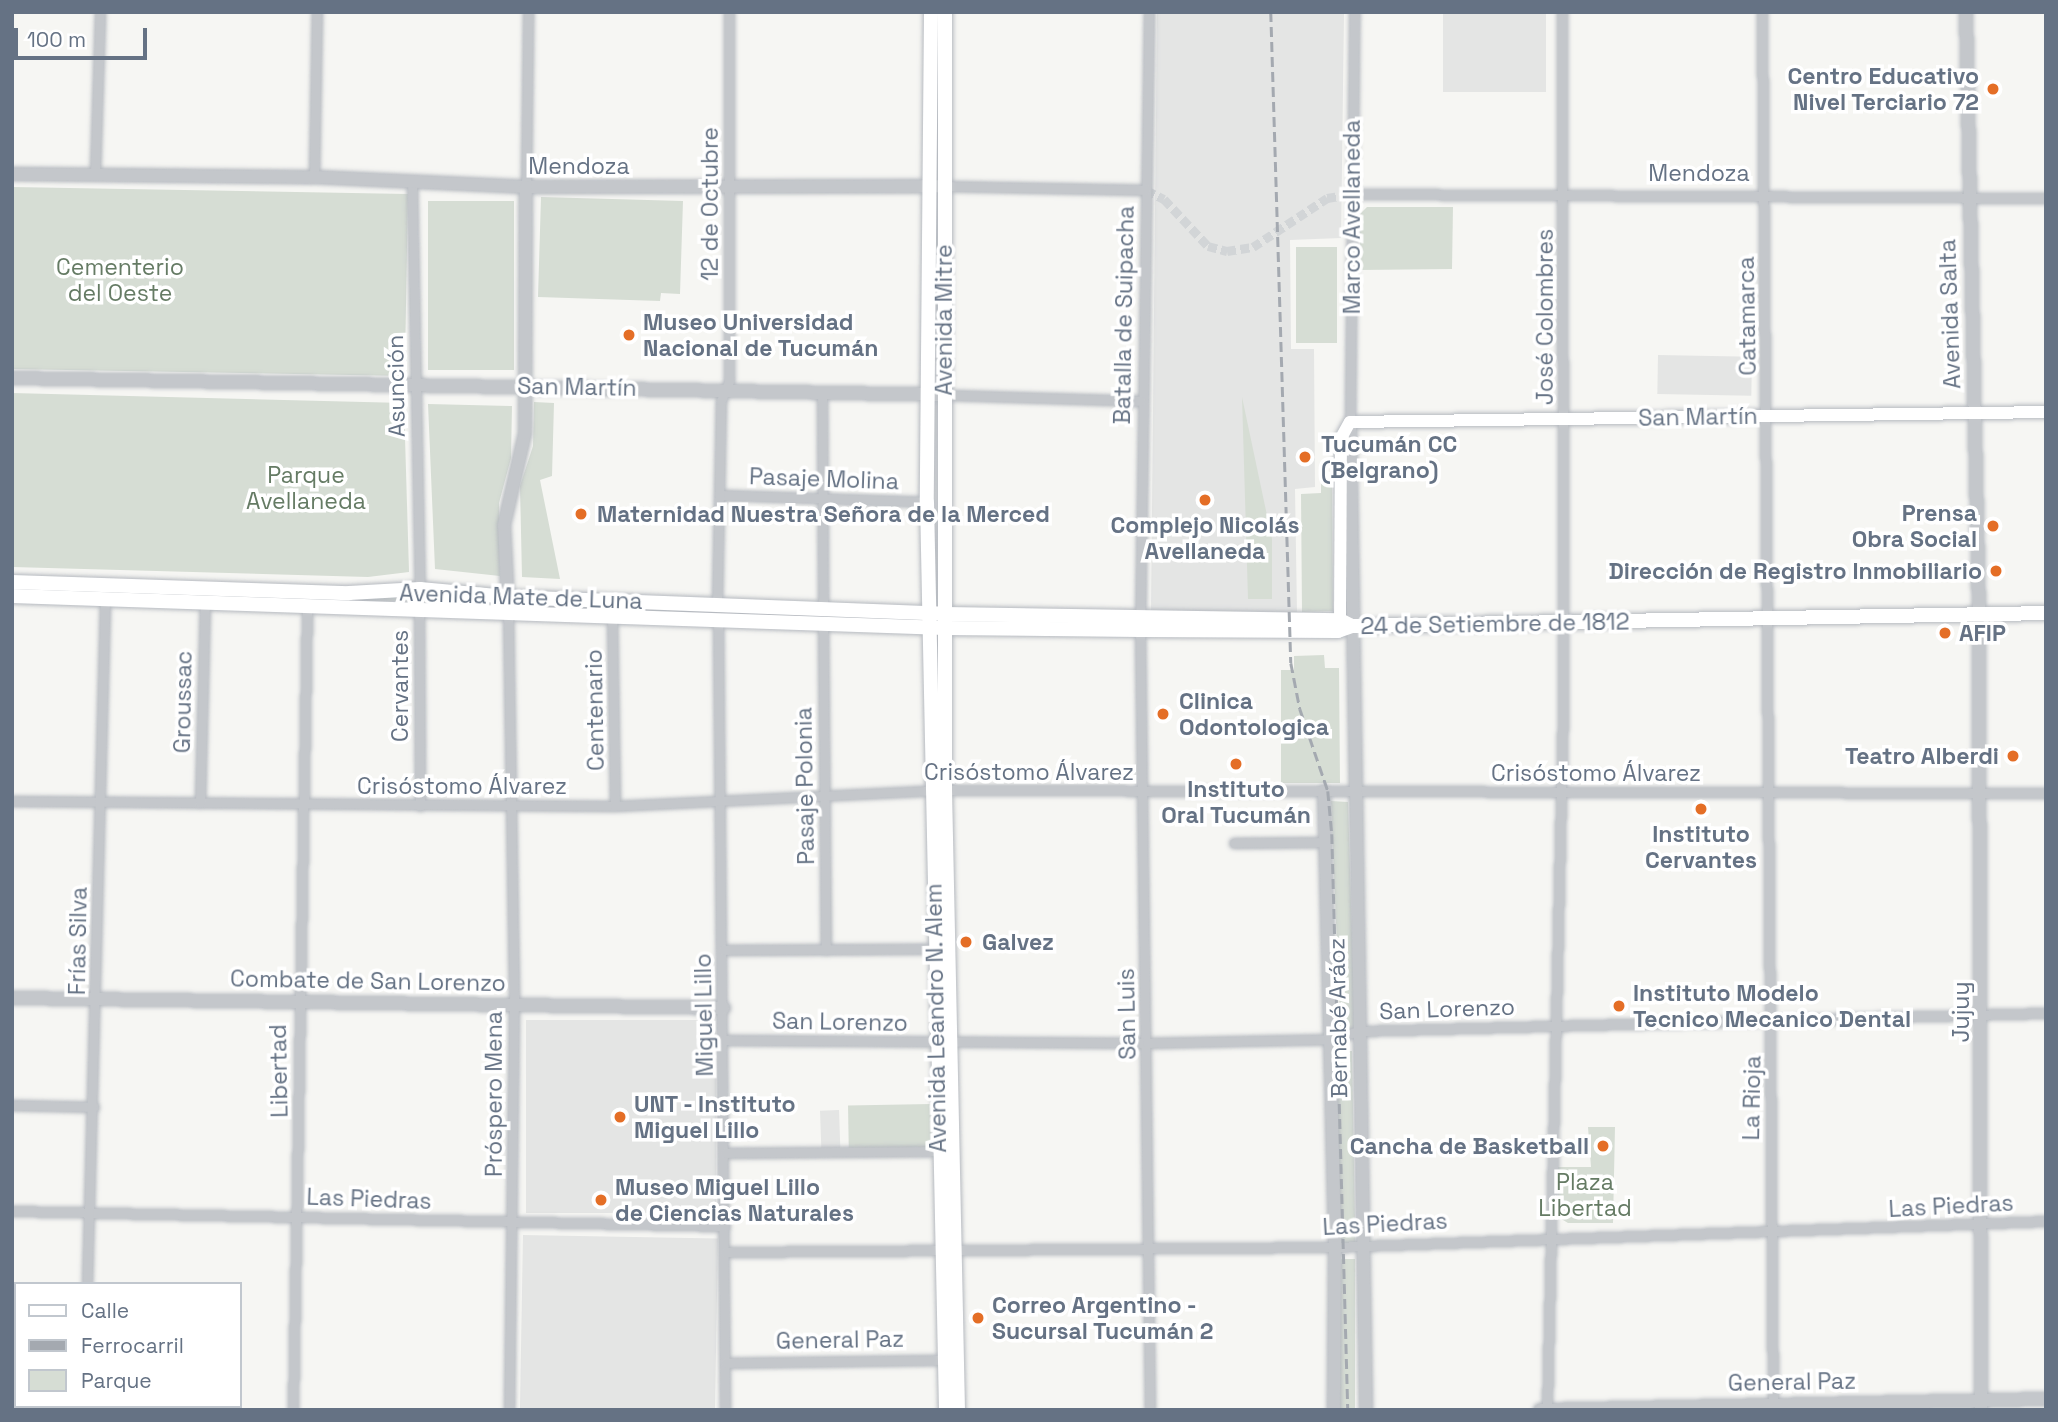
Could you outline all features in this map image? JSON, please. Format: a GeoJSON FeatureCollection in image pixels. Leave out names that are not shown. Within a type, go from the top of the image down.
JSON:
{"type":"FeatureCollection","features":[{"type":"Feature","properties":{"kind":"main road","name":"Avenida Mitre"},"geometry":{"type":"LineString","coordinates":[[931,12],[944,395],[945,621]]}},
{"type":"Feature","properties":{"kind":"main road","name":"Avenida Mitre"},"geometry":{"type":"LineString","coordinates":[[930,620],[928,394],[945,12]]}},
{"type":"Feature","properties":{"kind":"main road","name":"San Martín"},"geometry":{"type":"LineString","coordinates":[[1350,422],[2046,412]]}},
{"type":"Feature","properties":{"kind":"main road"},"geometry":{"type":"LineString","coordinates":[[887,611],[921,602],[929,579]]}},
{"type":"Feature","properties":{"kind":"main road"},"geometry":{"type":"LineString","coordinates":[[945,580],[957,605],[973,622],[954,636],[945,650]]}},
{"type":"Feature","properties":{"kind":"main road","name":"Avenida Mate de Luna"},"geometry":{"type":"LineString","coordinates":[[12,582],[349,593],[420,589],[508,603],[612,614],[718,612]]}},
{"type":"Feature","properties":{"kind":"main road","name":"Avenida Mate de Luna"},"geometry":{"type":"LineString","coordinates":[[12,596],[419,609],[508,603],[823,616],[900,626],[930,620]]}},
{"type":"Feature","properties":{"kind":"main road","name":"Avenida Mate de Luna"},"geometry":{"type":"LineString","coordinates":[[823,616],[887,611],[945,621]]}},
{"type":"Feature","properties":{"kind":"main road","name":"24 de Setiembre de 1812"},"geometry":{"type":"LineString","coordinates":[[945,621],[1140,624],[1562,622],[2046,613]]}},
{"type":"Feature","properties":{"kind":"main road","name":"Avenida Leandro N. Alem"},"geometry":{"type":"LineString","coordinates":[[930,620],[939,790],[945,1042],[950,1360],[946,1410]]}},
{"type":"Feature","properties":{"kind":"main road","name":"Avenida Leandro N. Alem"},"geometry":{"type":"LineString","coordinates":[[945,621],[935,949],[945,1042],[939,1151],[948,1250]]}},
{"type":"Feature","properties":{"kind":"main road"},"geometry":{"type":"LineString","coordinates":[[900,626],[923,636],[930,655]]}},
{"type":"Feature","properties":{"kind":"main road","name":"Avenida Leandro N. Alem"},"geometry":{"type":"LineString","coordinates":[[950,1360],[958,1410]]}},
{"type":"Feature","properties":{"kind":"street"},"geometry":{"type":"LineString","coordinates":[[95,173],[100,12]]}},
{"type":"Feature","properties":{"kind":"street"},"geometry":{"type":"LineString","coordinates":[[314,177],[317,12]]}},
{"type":"Feature","properties":{"kind":"street"},"geometry":{"type":"LineString","coordinates":[[508,603],[504,525],[523,452],[526,386],[528,12]]}},
{"type":"Feature","properties":{"kind":"street","name":"12 de Octubre"},"geometry":{"type":"LineString","coordinates":[[718,612],[721,401],[729,381],[729,12]]}},
{"type":"Feature","properties":{"kind":"street","name":"Batalla de Suipacha"},"geometry":{"type":"LineString","coordinates":[[1140,624],[1141,401],[1149,12]]}},
{"type":"Feature","properties":{"kind":"street","name":"Marco Avellaneda"},"geometry":{"type":"LineString","coordinates":[[1346,623],[1353,12]]}},
{"type":"Feature","properties":{"kind":"street","name":"José Colombres"},"geometry":{"type":"LineString","coordinates":[[1547,1410],[1562,793],[1562,12]]}},
{"type":"Feature","properties":{"kind":"street","name":"Catamarca"},"geometry":{"type":"LineString","coordinates":[[1762,12],[1769,618]]}},
{"type":"Feature","properties":{"kind":"street","name":"Avenida Salta"},"geometry":{"type":"LineString","coordinates":[[1966,12],[1979,614]]}},
{"type":"Feature","properties":{"kind":"street","name":"Mendoza"},"geometry":{"type":"LineString","coordinates":[[12,174],[314,177],[412,184],[526,187],[937,186],[1146,190]]}},
{"type":"Feature","properties":{"kind":"street","name":"Asunción"},"geometry":{"type":"LineString","coordinates":[[412,184],[420,589]]}},
{"type":"Feature","properties":{"kind":"street","name":"Mendoza"},"geometry":{"type":"LineString","coordinates":[[1352,194],[1763,194],[2046,198]]}},
{"type":"Feature","properties":{"kind":"street","name":"San Martín"},"geometry":{"type":"LineString","coordinates":[[12,378],[725,389],[1141,401]]}},
{"type":"Feature","properties":{"kind":"street","name":"Pasaje Polonia"},"geometry":{"type":"LineString","coordinates":[[822,391],[823,797],[827,950]]}},
{"type":"Feature","properties":{"kind":"street","name":"Pasaje Molina"},"geometry":{"type":"LineString","coordinates":[[719,495],[928,502]]}},
{"type":"Feature","properties":{"kind":"street","name":"Frías Silva"},"geometry":{"type":"LineString","coordinates":[[88,1282],[105,599]]}},
{"type":"Feature","properties":{"kind":"street","name":"Groussac"},"geometry":{"type":"LineString","coordinates":[[200,803],[205,603]]}},
{"type":"Feature","properties":{"kind":"street","name":"Próspero Mena"},"geometry":{"type":"LineString","coordinates":[[508,603],[514,1005],[509,1410]]}},
{"type":"Feature","properties":{"kind":"street","name":"Libertad"},"geometry":{"type":"LineString","coordinates":[[293,1410],[300,1217],[298,1001],[307,606]]}},
{"type":"Feature","properties":{"kind":"street","name":"Cervantes"},"geometry":{"type":"LineString","coordinates":[[419,609],[419,806]]}},
{"type":"Feature","properties":{"kind":"street","name":"Miguel Lillo"},"geometry":{"type":"LineString","coordinates":[[718,612],[724,1008],[725,1410]]}},
{"type":"Feature","properties":{"kind":"street","name":"Centenario"},"geometry":{"type":"LineString","coordinates":[[612,614],[615,806]]}},
{"type":"Feature","properties":{"kind":"street","name":"Jujuy"},"geometry":{"type":"LineString","coordinates":[[1979,614],[1982,1014],[1980,1405]]}},
{"type":"Feature","properties":{"kind":"street","name":"La Rioja"},"geometry":{"type":"LineString","coordinates":[[1769,618],[1773,1019],[1770,1231],[1772,1406]]}},
{"type":"Feature","properties":{"kind":"street","name":"Bernabé Aráoz"},"geometry":{"type":"LineString","coordinates":[[1346,623],[1354,790],[1366,1243],[1366,1410]]}},
{"type":"Feature","properties":{"kind":"street","name":"San Luis"},"geometry":{"type":"LineString","coordinates":[[1140,624],[1150,1410]]}},
{"type":"Feature","properties":{"kind":"street","name":"Crisóstomo Álvarez"},"geometry":{"type":"LineString","coordinates":[[12,802],[615,806],[719,803],[939,790],[2046,793]]}},
{"type":"Feature","properties":{"kind":"street","name":"Bernabé Aráoz"},"geometry":{"type":"LineString","coordinates":[[1324,791],[1335,1247],[1334,1410]]}},
{"type":"Feature","properties":{"kind":"street"},"geometry":{"type":"LineString","coordinates":[[1234,843],[1327,842]]}},
{"type":"Feature","properties":{"kind":"street"},"geometry":{"type":"LineString","coordinates":[[723,950],[935,949]]}},
{"type":"Feature","properties":{"kind":"street","name":"Combate de San Lorenzo"},"geometry":{"type":"LineString","coordinates":[[12,998],[724,1008]]}},
{"type":"Feature","properties":{"kind":"street","name":"San Lorenzo"},"geometry":{"type":"LineString","coordinates":[[724,1040],[1147,1043],[1331,1039],[1359,1031],[2046,1013]]}},
{"type":"Feature","properties":{"kind":"street"},"geometry":{"type":"LineString","coordinates":[[12,1105],[94,1107]]}},
{"type":"Feature","properties":{"kind":"street"},"geometry":{"type":"LineString","coordinates":[[725,1153],[939,1151]]}},
{"type":"Feature","properties":{"kind":"street","name":"Las Piedras"},"geometry":{"type":"LineString","coordinates":[[12,1211],[725,1226]]}},
{"type":"Feature","properties":{"kind":"street","name":"Las Piedras"},"geometry":{"type":"LineString","coordinates":[[726,1252],[1335,1247],[1366,1243],[2046,1221]]}},
{"type":"Feature","properties":{"kind":"street","name":"General Paz"},"geometry":{"type":"LineString","coordinates":[[725,1363],[950,1360]]}},
{"type":"Feature","properties":{"kind":"street","name":"General Paz"},"geometry":{"type":"LineString","coordinates":[[1540,1410],[1980,1405],[2046,1399]]}},
{"type":"Feature","properties":{"kind":"shaded area"},"geometry":{"type":"Polygon","coordinates":[[[1157,12],[1344,12],[1341,238],[1290,240],[1291,349],[1314,349],[1315,487],[1295,489],[1297,612],[1151,611],[1157,12]]]}},
{"type":"Feature","properties":{"kind":"shaded area"},"geometry":{"type":"Polygon","coordinates":[[[1443,12],[1546,12],[1546,92],[1443,92],[1443,12]]]}},
{"type":"Feature","properties":{"kind":"shaded area"},"geometry":{"type":"Polygon","coordinates":[[[1658,355],[1752,357],[1751,396],[1657,394],[1658,355]]]}},
{"type":"Feature","properties":{"kind":"shaded area","name":"UNT - Instituto Miguel Lillo"},"geometry":{"type":"Polygon","coordinates":[[[526,1020],[716,1020],[716,1213],[526,1213],[526,1020]]]}},
{"type":"Feature","properties":{"kind":"shaded area"},"geometry":{"type":"Polygon","coordinates":[[[839,1110],[840,1148],[821,1149],[820,1111],[839,1110]]]}},
{"type":"Feature","properties":{"kind":"shaded area"},"geometry":{"type":"Polygon","coordinates":[[[523,1235],[718,1238],[715,1410],[520,1410],[523,1235]]]}},
{"type":"Feature","properties":{"kind":"green space","name":"Cementerio del Oeste"},"geometry":{"type":"Polygon","coordinates":[[[12,187],[408,194],[405,376],[12,369],[12,187]]]}},
{"type":"Feature","properties":{"kind":"green space"},"geometry":{"type":"Polygon","coordinates":[[[541,197],[683,201],[680,294],[661,293],[660,301],[538,297],[541,197]]]}},
{"type":"Feature","properties":{"kind":"green space"},"geometry":{"type":"Polygon","coordinates":[[[428,201],[514,201],[514,370],[428,370],[428,201]]]}},
{"type":"Feature","properties":{"kind":"green space"},"geometry":{"type":"Polygon","coordinates":[[[1367,207],[1453,207],[1452,269],[1360,270],[1360,214],[1367,207]]]}},
{"type":"Feature","properties":{"kind":"green space"},"geometry":{"type":"Polygon","coordinates":[[[1296,247],[1337,247],[1337,343],[1296,343],[1296,247]]]}},
{"type":"Feature","properties":{"kind":"green space","name":"Parque Avellaneda"},"geometry":{"type":"Polygon","coordinates":[[[12,393],[404,403],[409,572],[368,577],[12,567],[12,393]]]}},
{"type":"Feature","properties":{"kind":"green space"},"geometry":{"type":"Polygon","coordinates":[[[1242,397],[1272,539],[1272,599],[1248,599],[1242,397]]]}},
{"type":"Feature","properties":{"kind":"green space"},"geometry":{"type":"Polygon","coordinates":[[[534,402],[554,403],[552,476],[540,480],[560,579],[522,577],[520,486],[533,446],[534,402]]]}},
{"type":"Feature","properties":{"kind":"green space"},"geometry":{"type":"Polygon","coordinates":[[[428,404],[512,406],[511,458],[499,503],[500,576],[435,569],[428,404]]]}},
{"type":"Feature","properties":{"kind":"green space"},"geometry":{"type":"Polygon","coordinates":[[[1321,480],[1332,480],[1333,611],[1302,612],[1301,494],[1321,493],[1321,480]]]}},
{"type":"Feature","properties":{"kind":"green space"},"geometry":{"type":"Polygon","coordinates":[[[423,594],[497,603],[349,600],[423,594]]]}},
{"type":"Feature","properties":{"kind":"green space"},"geometry":{"type":"Polygon","coordinates":[[[1324,655],[1325,668],[1339,668],[1340,783],[1281,783],[1281,670],[1294,670],[1294,656],[1324,655]]]}},
{"type":"Feature","properties":{"kind":"green space"},"geometry":{"type":"Polygon","coordinates":[[[1331,801],[1348,802],[1355,1036],[1341,1042],[1331,801]]]}},
{"type":"Feature","properties":{"kind":"green space"},"geometry":{"type":"Polygon","coordinates":[[[1335,1051],[1352,1051],[1355,1243],[1338,1243],[1335,1051]]]}},
{"type":"Feature","properties":{"kind":"green space"},"geometry":{"type":"Polygon","coordinates":[[[931,1104],[932,1148],[849,1149],[848,1105],[931,1104]]]}},
{"type":"Feature","properties":{"kind":"green space","name":"Plaza Libertad"},"geometry":{"type":"Polygon","coordinates":[[[1588,1127],[1615,1127],[1613,1223],[1568,1223],[1558,1217],[1558,1167],[1591,1167],[1588,1127]]]}},
{"type":"Feature","properties":{"kind":"green space"},"geometry":{"type":"Polygon","coordinates":[[[1339,1259],[1355,1259],[1355,1408],[1339,1408],[1339,1259]]]}},
{"type":"Feature","properties":{"kind":"tunnel"},"geometry":{"type":"LineString","coordinates":[[1146,190],[1164,199],[1208,246],[1227,251],[1253,247],[1327,198],[1352,194]]}},
{"type":"Feature","properties":{"kind":"railway"},"geometry":{"type":"LineString","coordinates":[[1271,12],[1291,663],[1300,709],[1328,791],[1332,834],[1348,1410]]}},
{"type":"Feature","properties":{"kind":"place","name":"Centro Educativo Nivel Terciario 72"},"geometry":{"type":"Point","coordinates":[1993,89]}},
{"type":"Feature","properties":{"kind":"place","name":"Museo Universidad Nacional de Tucumán"},"geometry":{"type":"Point","coordinates":[629,335]}},
{"type":"Feature","properties":{"kind":"place","name":"Tucumán CC (Belgrano)"},"geometry":{"type":"Point","coordinates":[1305,457]}},
{"type":"Feature","properties":{"kind":"place","name":"Complejo Nicolás Avellaneda"},"geometry":{"type":"Point","coordinates":[1205,500]}},
{"type":"Feature","properties":{"kind":"place","name":"Maternidad Nuestra Señora de la Merced"},"geometry":{"type":"Point","coordinates":[581,514]}},
{"type":"Feature","properties":{"kind":"place","name":"Prensa Obra Social"},"geometry":{"type":"Point","coordinates":[1993,526]}},
{"type":"Feature","properties":{"kind":"place","name":"Dirección de Registro Inmobiliario"},"geometry":{"type":"Point","coordinates":[1996,571]}},
{"type":"Feature","properties":{"kind":"place","name":"AFIP"},"geometry":{"type":"Point","coordinates":[1945,633]}},
{"type":"Feature","properties":{"kind":"place","name":"Clinica Odontologica"},"geometry":{"type":"Point","coordinates":[1163,714]}},
{"type":"Feature","properties":{"kind":"place","name":"Teatro Alberdi"},"geometry":{"type":"Point","coordinates":[2013,756]}},
{"type":"Feature","properties":{"kind":"place","name":"Instituto Oral Tucumán"},"geometry":{"type":"Point","coordinates":[1236,764]}},
{"type":"Feature","properties":{"kind":"place","name":"Instituto Cervantes"},"geometry":{"type":"Point","coordinates":[1701,809]}},
{"type":"Feature","properties":{"kind":"place","name":"Galvez"},"geometry":{"type":"Point","coordinates":[966,942]}},
{"type":"Feature","properties":{"kind":"place","name":"Instituto Modelo Tecnico Mecanico Dental"},"geometry":{"type":"Point","coordinates":[1619,1006]}},
{"type":"Feature","properties":{"kind":"place","name":"UNT - Instituto Miguel Lillo"},"geometry":{"type":"Point","coordinates":[620,1117]}},
{"type":"Feature","properties":{"kind":"place","name":"Cancha de Basketball"},"geometry":{"type":"Point","coordinates":[1603,1146]}},
{"type":"Feature","properties":{"kind":"place","name":"Museo Miguel Lillo de Ciencias Naturales"},"geometry":{"type":"Point","coordinates":[601,1200]}},
{"type":"Feature","properties":{"kind":"place","name":"Correo Argentino - Sucursal Tucumán 2"},"geometry":{"type":"Point","coordinates":[978,1318]}}]}
